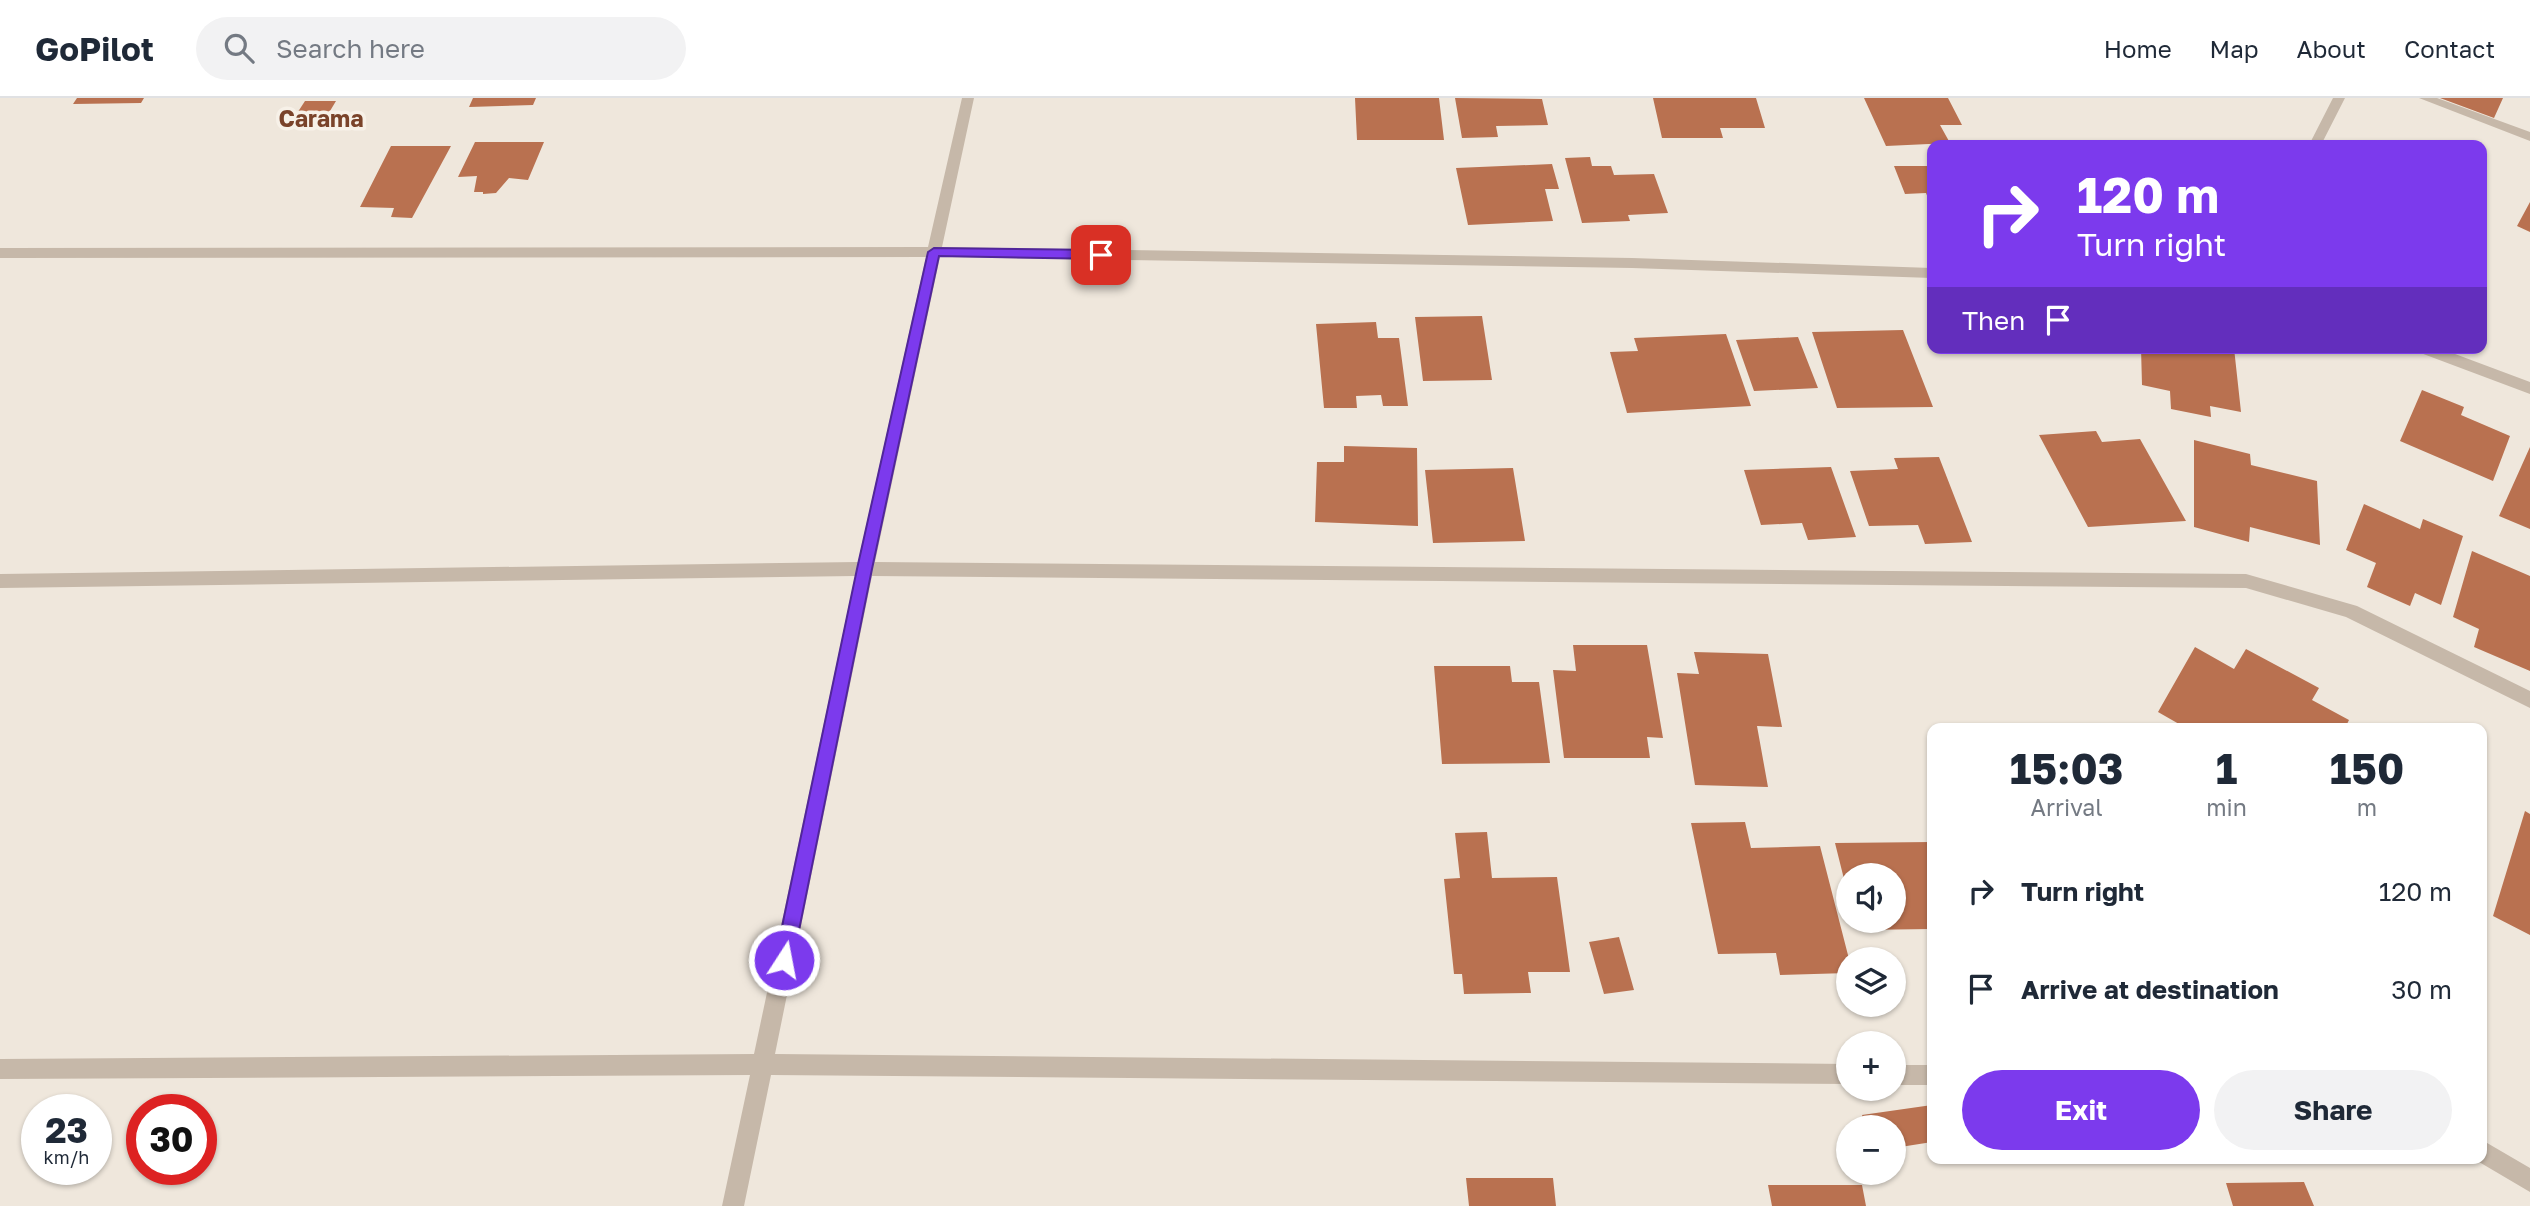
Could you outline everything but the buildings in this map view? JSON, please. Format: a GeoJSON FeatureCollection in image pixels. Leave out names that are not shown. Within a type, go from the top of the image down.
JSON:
{"type":"FeatureCollection","features":[{"type":"Feature","properties":{"kind":"street"},"geometry":{"type":"LineString","coordinates":[[733,1206],[864,569],[968,98]]}},
{"type":"Feature","properties":{"kind":"street"},"geometry":{"type":"LineString","coordinates":[[2318,140],[2339,98]]}},
{"type":"Feature","properties":{"kind":"street"},"geometry":{"type":"LineString","coordinates":[[2425,98],[2530,137]]}},
{"type":"Feature","properties":{"kind":"street"},"geometry":{"type":"LineString","coordinates":[[0,253],[934,252],[1632,263],[1927,273]]}},
{"type":"Feature","properties":{"kind":"street"},"geometry":{"type":"LineString","coordinates":[[2439,354],[2530,388]]}},
{"type":"Feature","properties":{"kind":"street"},"geometry":{"type":"LineString","coordinates":[[0,581],[864,569],[2246,581],[2351,611],[2530,700]]}},
{"type":"Feature","properties":{"kind":"street"},"geometry":{"type":"LineString","coordinates":[[0,1069],[762,1064],[1836,1074]]}},
{"type":"Feature","properties":{"kind":"street"},"geometry":{"type":"LineString","coordinates":[[1906,1075],[1927,1075]]}},
{"type":"Feature","properties":{"kind":"street"},"geometry":{"type":"LineString","coordinates":[[2487,1154],[2530,1181]]}},
{"type":"Feature","properties":{"kind":"district","name":"Carama"},"geometry":{"type":"Point","coordinates":[321,118]}},
{"type":"Feature","properties":{"kind":"route"},"geometry":{"type":"LineString","coordinates":[[784,960],[864,569],[934,252],[1101,255]]}}]}
